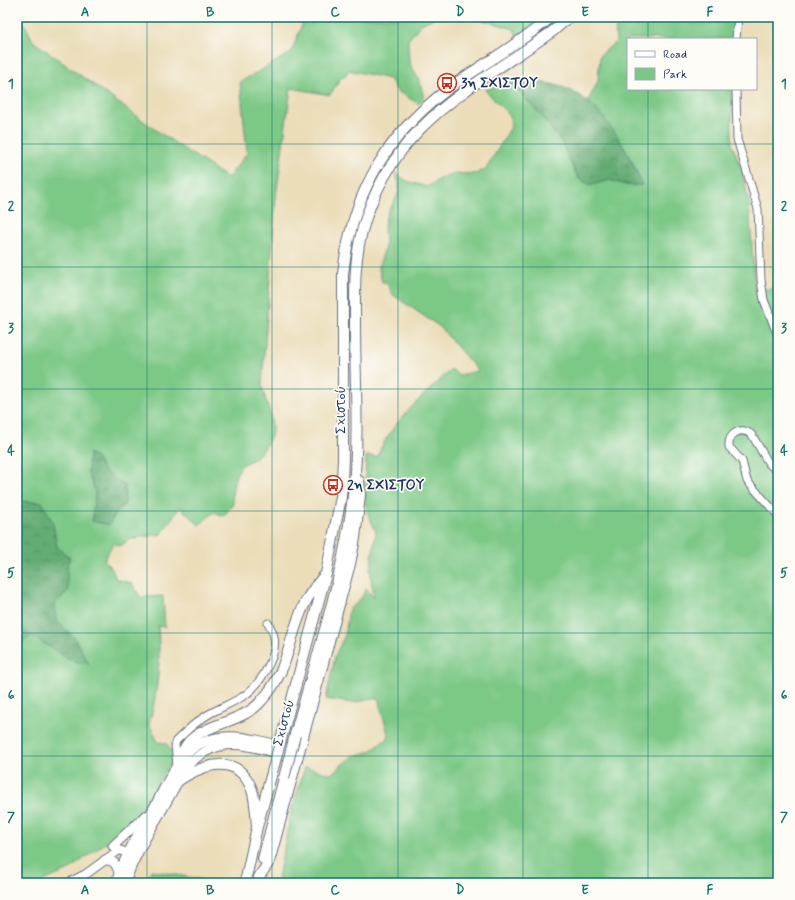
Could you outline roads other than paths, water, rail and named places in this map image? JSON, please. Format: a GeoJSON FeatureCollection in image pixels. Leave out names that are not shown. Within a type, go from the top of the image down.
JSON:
{"type":"FeatureCollection","features":[{"type":"Feature","properties":{"kind":"main road","name":"Σχιστού"},"geometry":{"type":"LineString","coordinates":[[245,883],[257,827],[326,574],[339,508],[343,460],[343,274],[350,227],[365,188],[379,162],[399,133],[426,107],[551,17]]}},
{"type":"Feature","properties":{"kind":"main road","name":"Σχιστού"},"geometry":{"type":"LineString","coordinates":[[258,880],[270,825],[342,560],[351,510],[356,462],[355,274],[362,231],[376,193],[386,174],[409,141],[435,115],[464,92],[553,31],[569,17]]}},
{"type":"Feature","properties":{"kind":"main road"},"geometry":{"type":"LineString","coordinates":[[258,880],[269,862],[299,756],[320,669],[345,585],[356,538],[360,495],[356,462]]}},
{"type":"Feature","properties":{"kind":"main road"},"geometry":{"type":"LineString","coordinates":[[116,883],[128,853],[179,763],[183,749],[193,738],[205,731],[248,713],[268,694],[276,683],[284,666],[304,604],[309,594],[326,574]]}},
{"type":"Feature","properties":{"kind":"main road"},"geometry":{"type":"LineString","coordinates":[[179,763],[198,745],[212,739],[232,736],[248,738],[299,756]]}},
{"type":"Feature","properties":{"kind":"main road"},"geometry":{"type":"LineString","coordinates":[[125,883],[135,856],[178,781],[188,766],[203,753],[219,746],[231,744],[299,756]]}},
{"type":"Feature","properties":{"kind":"main road"},"geometry":{"type":"LineString","coordinates":[[178,781],[196,770],[210,765],[217,764],[232,768],[243,776],[252,789],[257,827]]}},
{"type":"Feature","properties":{"kind":"main road"},"geometry":{"type":"LineString","coordinates":[[113,846],[156,805]]}},
{"type":"Feature","properties":{"kind":"main road"},"geometry":{"type":"LineString","coordinates":[[101,863],[112,861],[115,863],[119,873]]}},
{"type":"Feature","properties":{"kind":"street"},"geometry":{"type":"LineString","coordinates":[[736,38],[738,17]]}},
{"type":"Feature","properties":{"kind":"street"},"geometry":{"type":"LineString","coordinates":[[736,90],[737,139],[758,209],[761,280],[764,300],[778,336]]}},
{"type":"Feature","properties":{"kind":"street"},"geometry":{"type":"LineString","coordinates":[[778,472],[769,464],[752,435],[744,430],[732,435],[730,439],[730,447],[742,461],[745,478],[764,502],[778,515]]}},
{"type":"Feature","properties":{"kind":"street"},"geometry":{"type":"LineString","coordinates":[[179,763],[174,744],[176,741],[203,718],[243,697],[253,689],[261,678],[274,651],[275,639],[268,623]]}},
{"type":"Feature","properties":{"kind":"street"},"geometry":{"type":"LineString","coordinates":[[101,863],[113,846],[125,840],[134,842]]}},
{"type":"Feature","properties":{"kind":"street"},"geometry":{"type":"LineString","coordinates":[[68,883],[86,874],[119,850],[128,853]]}},
{"type":"Feature","properties":{"kind":"place","name":"3η ΣΧΙΣΤΟΥ"},"geometry":{"type":"Point","coordinates":[447,83]}},
{"type":"Feature","properties":{"kind":"place","name":"2η ΣΧΙΣΤΟΥ"},"geometry":{"type":"Point","coordinates":[333,485]}}]}
